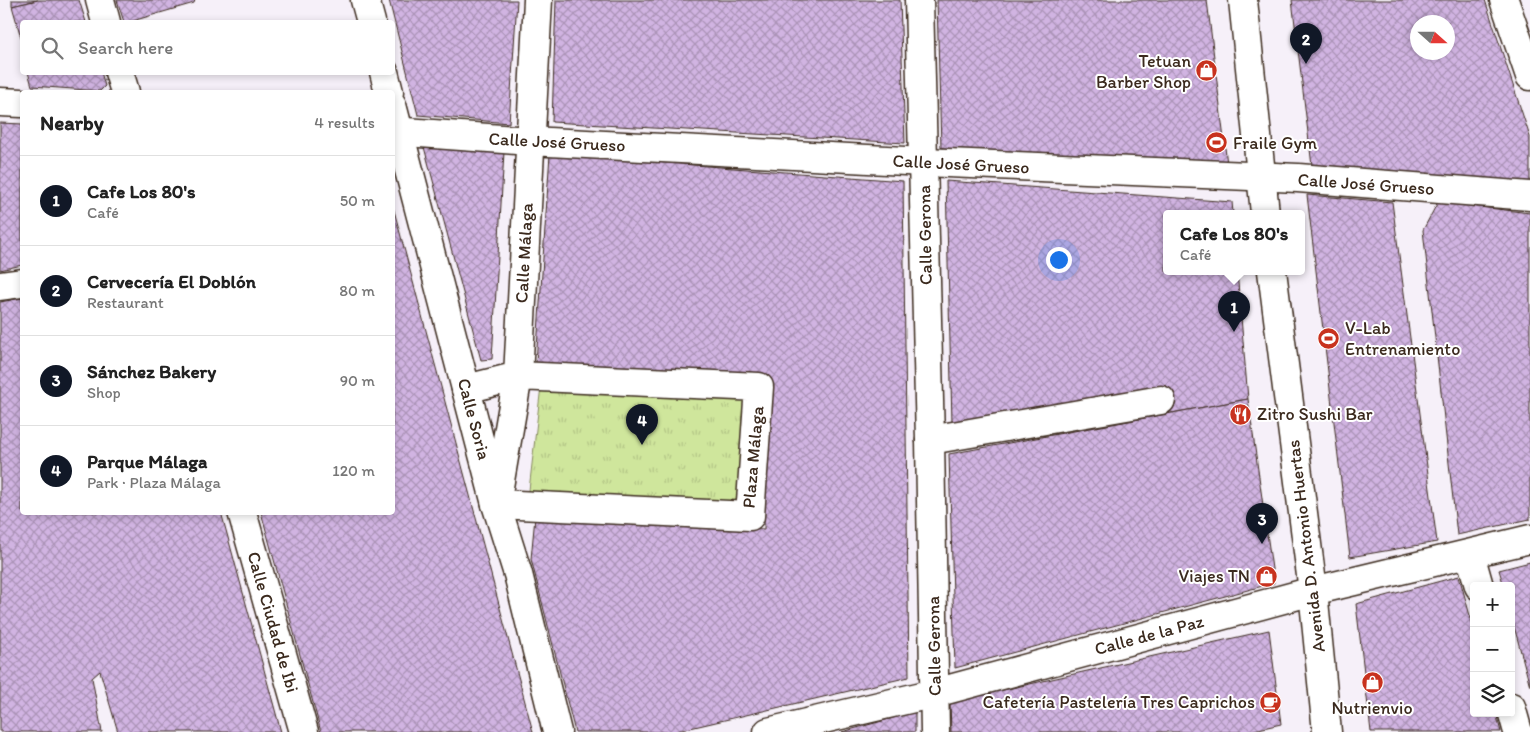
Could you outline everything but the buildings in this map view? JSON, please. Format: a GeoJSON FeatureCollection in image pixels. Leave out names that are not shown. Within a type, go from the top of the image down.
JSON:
{"type":"FeatureCollection","features":[{"type":"Feature","properties":{"kind":"street"},"geometry":{"type":"LineString","coordinates":[[100,0],[105,20]]}},
{"type":"Feature","properties":{"kind":"street"},"geometry":{"type":"LineString","coordinates":[[365,0],[370,20]]}},
{"type":"Feature","properties":{"kind":"street","name":"Calle Málaga"},"geometry":{"type":"LineString","coordinates":[[496,504],[518,376],[538,0]]}},
{"type":"Feature","properties":{"kind":"street","name":"Calle Gerona"},"geometry":{"type":"LineString","coordinates":[[919,0],[935,732]]}},
{"type":"Feature","properties":{"kind":"street"},"geometry":{"type":"LineString","coordinates":[[1243,0],[1265,210]]}},
{"type":"Feature","properties":{"kind":"street"},"geometry":{"type":"LineString","coordinates":[[1504,0],[1530,76]]}},
{"type":"Feature","properties":{"kind":"street"},"geometry":{"type":"LineString","coordinates":[[120,75],[124,90]]}},
{"type":"Feature","properties":{"kind":"street"},"geometry":{"type":"LineString","coordinates":[[385,75],[388,90]]}},
{"type":"Feature","properties":{"kind":"street"},"geometry":{"type":"LineString","coordinates":[[0,102],[20,103]]}},
{"type":"Feature","properties":{"kind":"street","name":"Calle José Grueso"},"geometry":{"type":"LineString","coordinates":[[396,131],[530,141],[924,162],[1260,176],[1530,196]]}},
{"type":"Feature","properties":{"kind":"street","name":"Calle Soria"},"geometry":{"type":"LineString","coordinates":[[396,131],[496,504],[518,574],[557,732]]}},
{"type":"Feature","properties":{"kind":"street","name":"Avenida D. Antonio Huertas"},"geometry":{"type":"LineString","coordinates":[[1273,275],[1313,591],[1327,732]]}},
{"type":"Feature","properties":{"kind":"street"},"geometry":{"type":"LineString","coordinates":[[0,286],[20,283]]}},
{"type":"Feature","properties":{"kind":"street"},"geometry":{"type":"LineString","coordinates":[[466,389],[518,376]]}},
{"type":"Feature","properties":{"kind":"street","name":"Plaza Málaga"},"geometry":{"type":"LineString","coordinates":[[496,504],[750,516],[759,387],[518,376]]}},
{"type":"Feature","properties":{"kind":"street"},"geometry":{"type":"LineString","coordinates":[[930,440],[1161,400]]}},
{"type":"Feature","properties":{"kind":"street","name":"Calle Ciudad de Ibi"},"geometry":{"type":"LineString","coordinates":[[243,515],[304,732]]}},
{"type":"Feature","properties":{"kind":"street","name":"Calle de la Paz"},"geometry":{"type":"LineString","coordinates":[[768,732],[935,693],[1313,591],[1530,539]]}},
{"type":"Feature","properties":{"kind":"street"},"geometry":{"type":"LineString","coordinates":[[1470,554],[1478,582]]}},
{"type":"Feature","properties":{"kind":"street"},"geometry":{"type":"LineString","coordinates":[[1514,717],[1518,732]]}},
{"type":"Feature","properties":{"kind":"green space"},"geometry":{"type":"Polygon","coordinates":[[[541,386],[754,391],[746,511],[528,499],[541,386]]]}},
{"type":"Feature","properties":{"kind":"place","name":"Cervecería El Doblón"},"geometry":{"type":"Point","coordinates":[1306,64]}},
{"type":"Feature","properties":{"kind":"place","name":"Tetuan Barber Shop"},"geometry":{"type":"Point","coordinates":[1207,71]}},
{"type":"Feature","properties":{"kind":"place","name":"Fraile Gym"},"geometry":{"type":"Point","coordinates":[1217,143]}},
{"type":"Feature","properties":{"kind":"place","name":"Cafe Los 80's"},"geometry":{"type":"Point","coordinates":[1234,332]}},
{"type":"Feature","properties":{"kind":"place","name":"V-Lab Entrenamiento"},"geometry":{"type":"Point","coordinates":[1329,338]}},
{"type":"Feature","properties":{"kind":"place","name":"Zitro Sushi Bar"},"geometry":{"type":"Point","coordinates":[1241,414]}},
{"type":"Feature","properties":{"kind":"place","name":"Parque Málaga"},"geometry":{"type":"Point","coordinates":[642,445]}},
{"type":"Feature","properties":{"kind":"place","name":"Sánchez Bakery"},"geometry":{"type":"Point","coordinates":[1262,544]}},
{"type":"Feature","properties":{"kind":"place","name":"Viajes TN"},"geometry":{"type":"Point","coordinates":[1266,576]}},
{"type":"Feature","properties":{"kind":"place","name":"Nutrienvio"},"geometry":{"type":"Point","coordinates":[1372,683]}},
{"type":"Feature","properties":{"kind":"place","name":"Cafetería Pastelería Tres Caprichos"},"geometry":{"type":"Point","coordinates":[1271,702]}}]}
